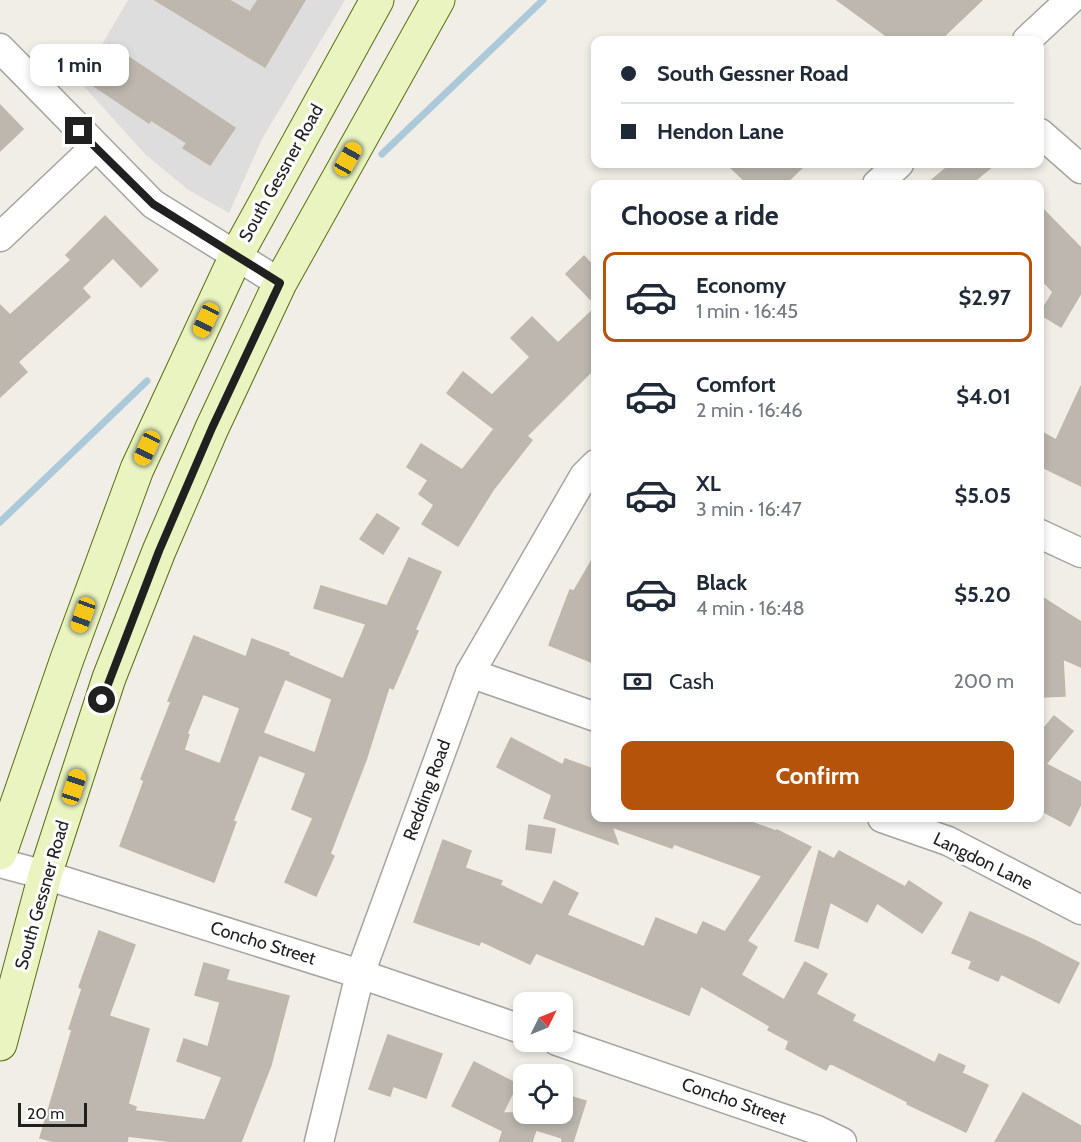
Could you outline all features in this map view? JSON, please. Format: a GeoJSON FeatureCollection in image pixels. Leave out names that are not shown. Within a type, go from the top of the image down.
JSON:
{"type":"FeatureCollection","features":[{"type":"Feature","properties":{"kind":"main road","name":"South Gessner Road"},"geometry":{"type":"LineString","coordinates":[[0,853],[137,469],[236,256],[377,0]]}},
{"type":"Feature","properties":{"kind":"main road","name":"South Gessner Road"},"geometry":{"type":"LineString","coordinates":[[0,1044],[45,875],[109,678],[159,551],[212,428],[280,283],[438,0]]}},
{"type":"Feature","properties":{"kind":"street"},"geometry":{"type":"LineString","coordinates":[[1032,36],[1070,0]]}},
{"type":"Feature","properties":{"kind":"street"},"geometry":{"type":"LineString","coordinates":[[0,48],[153,204],[280,283]]}},
{"type":"Feature","properties":{"kind":"street"},"geometry":{"type":"LineString","coordinates":[[1044,137],[1081,169]]}},
{"type":"Feature","properties":{"kind":"street"},"geometry":{"type":"LineString","coordinates":[[0,237],[95,147]]}},
{"type":"Feature","properties":{"kind":"street"},"geometry":{"type":"LineString","coordinates":[[881,180],[895,168]]}},
{"type":"Feature","properties":{"kind":"street","name":"Redding Road"},"geometry":{"type":"LineString","coordinates":[[319,1142],[360,974],[470,673],[584,476],[591,469]]}},
{"type":"Feature","properties":{"kind":"street"},"geometry":{"type":"LineString","coordinates":[[1044,536],[1081,553]]}},
{"type":"Feature","properties":{"kind":"street"},"geometry":{"type":"LineString","coordinates":[[470,673],[591,715]]}},
{"type":"Feature","properties":{"kind":"street","name":"Langdon Lane"},"geometry":{"type":"LineString","coordinates":[[893,822],[948,841],[1081,910]]}},
{"type":"Feature","properties":{"kind":"street","name":"Concho Street"},"geometry":{"type":"LineString","coordinates":[[0,863],[360,974],[513,1026]]}},
{"type":"Feature","properties":{"kind":"street","name":"Concho Street"},"geometry":{"type":"LineString","coordinates":[[573,1046],[817,1130],[842,1142]]}},
{"type":"Feature","properties":{"kind":"shaded area"},"geometry":{"type":"Polygon","coordinates":[[[128,0],[345,0],[262,139],[229,213],[187,189],[145,154],[80,82],[128,0]]]}},
{"type":"Feature","properties":{"kind":"building"},"geometry":{"type":"Polygon","coordinates":[[[155,0],[229,0],[250,12],[258,0],[305,0],[265,67],[155,0]]]}},
{"type":"Feature","properties":{"kind":"building"},"geometry":{"type":"Polygon","coordinates":[[[837,0],[982,0],[944,36],[886,36],[837,0]]]}},
{"type":"Feature","properties":{"kind":"building"},"geometry":{"type":"Polygon","coordinates":[[[109,44],[235,128],[210,165],[183,148],[187,143],[151,120],[149,123],[85,80],[109,44]]]}},
{"type":"Feature","properties":{"kind":"building"},"geometry":{"type":"Polygon","coordinates":[[[0,105],[23,129],[0,151],[0,105]]]}},
{"type":"Feature","properties":{"kind":"building"},"geometry":{"type":"Polygon","coordinates":[[[731,168],[802,168],[789,180],[744,180],[731,168]]]}},
{"type":"Feature","properties":{"kind":"building"},"geometry":{"type":"Polygon","coordinates":[[[946,168],[990,168],[976,180],[932,180],[946,168]]]}},
{"type":"Feature","properties":{"kind":"building"},"geometry":{"type":"Polygon","coordinates":[[[1044,210],[1081,248],[1081,293],[1061,327],[1044,316],[1044,307],[1053,292],[1044,282],[1044,210]]]}},
{"type":"Feature","properties":{"kind":"building"},"geometry":{"type":"Polygon","coordinates":[[[105,216],[158,270],[141,287],[113,258],[82,288],[90,297],[18,362],[27,372],[0,397],[0,305],[10,315],[71,260],[66,255],[105,216]]]}},
{"type":"Feature","properties":{"kind":"building"},"geometry":{"type":"Polygon","coordinates":[[[584,256],[591,264],[591,300],[566,274],[584,256]]]}},
{"type":"Feature","properties":{"kind":"building"},"geometry":{"type":"Polygon","coordinates":[[[591,312],[591,372],[527,436],[532,440],[493,490],[458,546],[422,524],[434,505],[419,494],[428,480],[407,467],[421,444],[462,470],[494,429],[447,393],[463,372],[492,395],[530,357],[511,338],[532,317],[558,343],[591,312]]]}},
{"type":"Feature","properties":{"kind":"building"},"geometry":{"type":"Polygon","coordinates":[[[1081,386],[1081,486],[1044,468],[1044,433],[1056,440],[1081,386]]]}},
{"type":"Feature","properties":{"kind":"building"},"geometry":{"type":"Polygon","coordinates":[[[377,514],[399,528],[383,554],[360,539],[377,514]]]}},
{"type":"Feature","properties":{"kind":"building"},"geometry":{"type":"Polygon","coordinates":[[[409,558],[441,572],[415,630],[418,631],[393,689],[389,687],[366,760],[330,854],[334,856],[316,896],[285,882],[313,818],[292,809],[306,773],[259,755],[233,821],[236,822],[214,882],[120,846],[144,781],[141,779],[171,702],[168,701],[194,636],[246,657],[252,639],[289,653],[288,655],[343,679],[366,624],[314,608],[321,586],[387,606],[409,558]],[[285,679],[263,733],[315,753],[332,699],[285,679]],[[203,694],[187,734],[189,735],[184,750],[220,764],[240,708],[203,694]]]}},
{"type":"Feature","properties":{"kind":"building"},"geometry":{"type":"Polygon","coordinates":[[[591,562],[591,662],[549,645],[570,590],[574,591],[591,562]]]}},
{"type":"Feature","properties":{"kind":"building"},"geometry":{"type":"Polygon","coordinates":[[[1044,599],[1081,622],[1081,667],[1063,659],[1065,696],[1044,697],[1044,599]]]}},
{"type":"Feature","properties":{"kind":"building"},"geometry":{"type":"Polygon","coordinates":[[[1054,716],[1073,731],[1046,764],[1081,782],[1081,804],[1070,826],[1044,812],[1044,728],[1054,716]]]}},
{"type":"Feature","properties":{"kind":"building"},"geometry":{"type":"Polygon","coordinates":[[[511,738],[563,765],[565,759],[591,768],[591,822],[750,822],[777,830],[811,847],[747,941],[757,947],[741,975],[784,1000],[805,962],[827,974],[816,994],[855,1015],[852,1021],[935,1063],[939,1054],[965,1066],[962,1073],[988,1085],[966,1132],[830,1063],[826,1070],[786,1049],[789,1041],[768,1030],[770,1026],[701,986],[689,1015],[536,953],[530,964],[481,941],[479,945],[414,922],[443,840],[471,851],[465,868],[502,881],[500,885],[542,905],[554,881],[578,893],[567,915],[644,947],[656,918],[697,935],[703,922],[725,932],[762,876],[674,844],[672,848],[612,827],[618,844],[544,818],[552,795],[497,767],[511,738]]]}},
{"type":"Feature","properties":{"kind":"building"},"geometry":{"type":"Polygon","coordinates":[[[529,825],[555,829],[551,853],[526,849],[529,825]]]}},
{"type":"Feature","properties":{"kind":"building"},"geometry":{"type":"Polygon","coordinates":[[[819,851],[834,859],[839,851],[905,887],[909,881],[942,903],[922,933],[877,903],[867,922],[830,902],[818,948],[795,941],[819,851]]]}},
{"type":"Feature","properties":{"kind":"building"},"geometry":{"type":"Polygon","coordinates":[[[970,912],[1079,963],[1059,1003],[1001,974],[998,981],[969,968],[972,961],[952,953],[970,912]]]}},
{"type":"Feature","properties":{"kind":"building"},"geometry":{"type":"Polygon","coordinates":[[[99,931],[135,945],[109,1016],[149,1029],[128,1104],[136,1107],[135,1111],[205,1120],[222,1077],[177,1061],[184,1039],[208,1047],[220,1002],[195,995],[204,963],[229,970],[226,980],[289,996],[271,1065],[241,1142],[175,1142],[128,1136],[127,1142],[56,1142],[40,1138],[72,1030],[69,1029],[82,989],[79,987],[99,931]]]}},
{"type":"Feature","properties":{"kind":"building"},"geometry":{"type":"Polygon","coordinates":[[[388,1035],[442,1054],[426,1098],[393,1086],[390,1096],[369,1089],[388,1035]]]}},
{"type":"Feature","properties":{"kind":"building"},"geometry":{"type":"Polygon","coordinates":[[[474,1062],[513,1082],[513,1092],[503,1113],[513,1113],[513,1124],[573,1124],[573,1097],[586,1101],[573,1142],[562,1142],[562,1138],[536,1130],[532,1142],[499,1142],[503,1131],[452,1106],[474,1062]]]}},
{"type":"Feature","properties":{"kind":"building"},"geometry":{"type":"Polygon","coordinates":[[[1023,1093],[1081,1126],[1081,1142],[995,1142],[1023,1093]]]}},
{"type":"Feature","properties":{"kind":"waterway"},"geometry":{"type":"LineString","coordinates":[[382,154],[543,0]]}},
{"type":"Feature","properties":{"kind":"waterway"},"geometry":{"type":"LineString","coordinates":[[0,522],[147,381]]}},
{"type":"Feature","properties":{"kind":"route"},"geometry":{"type":"LineString","coordinates":[[79,131],[153,204],[280,283],[212,428],[159,551],[102,700]]}}]}
